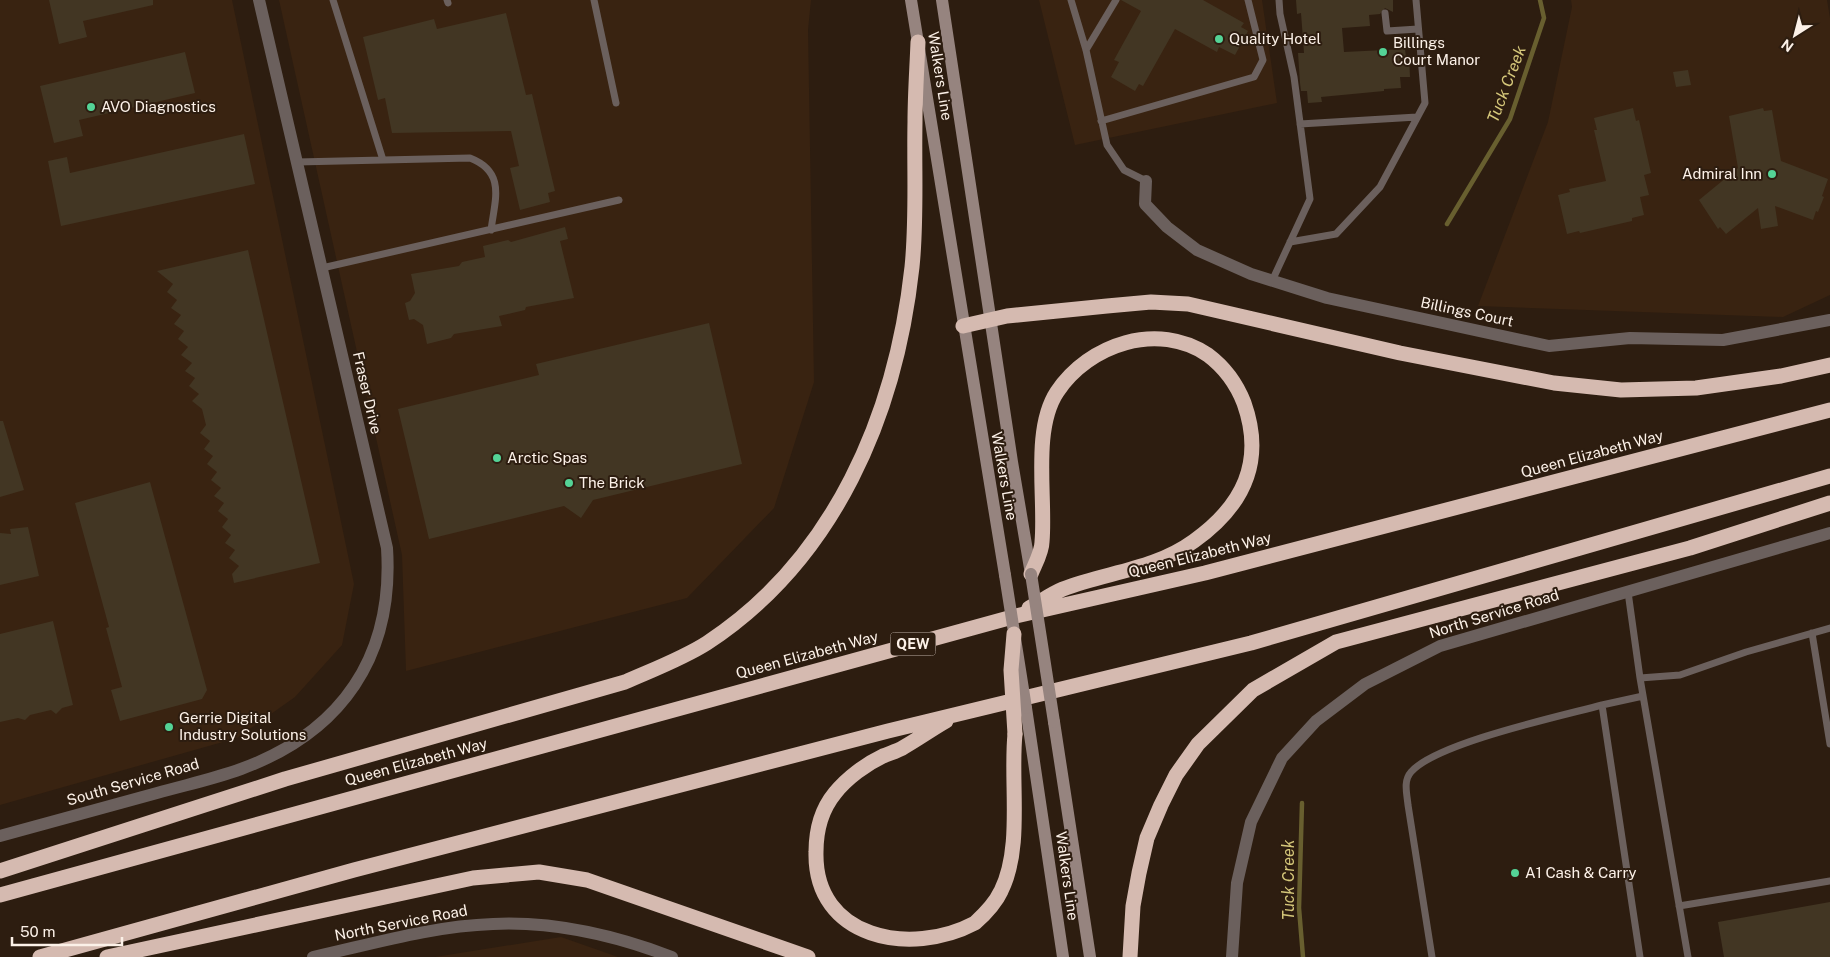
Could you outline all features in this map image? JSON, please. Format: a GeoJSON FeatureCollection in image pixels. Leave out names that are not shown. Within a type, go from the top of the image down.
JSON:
{"type":"FeatureCollection","features":[{"type":"Feature","properties":{"kind":"highway"},"geometry":{"type":"LineString","coordinates":[[0,871],[285,779],[625,682],[666,664],[706,643],[742,617],[782,578],[823,529],[864,455],[889,385],[905,313],[912,266],[918,42]]}},
{"type":"Feature","properties":{"kind":"highway"},"geometry":{"type":"LineString","coordinates":[[963,326],[1007,316],[1116,305],[1151,302],[1188,304],[1400,353],[1525,378],[1621,390],[1696,388],[1781,376],[1830,365]]}},
{"type":"Feature","properties":{"kind":"highway"},"geometry":{"type":"LineString","coordinates":[[1016,616],[1062,589],[1150,565],[1172,555],[1194,541],[1229,509],[1242,489],[1249,470],[1253,452],[1253,433],[1238,389],[1208,356],[1188,346],[1171,341],[1147,340],[1123,343],[1102,350],[1069,376],[1056,393],[1042,443],[1042,544],[1031,574]]}},
{"type":"Feature","properties":{"kind":"highway","name":"Queen Elizabeth Way"},"geometry":{"type":"LineString","coordinates":[[0,895],[1016,616],[1205,573],[1830,410]]}},
{"type":"Feature","properties":{"kind":"highway"},"geometry":{"type":"LineString","coordinates":[[1014,634],[1011,670],[1015,734],[1014,830],[1010,861],[1002,891],[986,913],[968,929],[946,942],[917,949],[892,948],[854,932],[840,921],[824,897],[816,868],[817,832],[824,809],[836,792],[859,771],[882,756],[902,748],[945,721],[1252,643],[1830,476]]}},
{"type":"Feature","properties":{"kind":"highway"},"geometry":{"type":"LineString","coordinates":[[1130,957],[1133,906],[1139,872],[1147,838],[1161,805],[1176,776],[1198,744],[1253,690],[1336,642],[1690,548],[1830,503]]}},
{"type":"Feature","properties":{"kind":"highway"},"geometry":{"type":"LineString","coordinates":[[40,957],[354,870],[888,731],[1252,643]]}},
{"type":"Feature","properties":{"kind":"highway"},"geometry":{"type":"LineString","coordinates":[[107,957],[472,878],[539,872],[587,880],[808,957]]}},
{"type":"Feature","properties":{"kind":"main road","name":"Walkers Line"},"geometry":{"type":"LineString","coordinates":[[911,0],[1026,708],[1063,957]]}},
{"type":"Feature","properties":{"kind":"main road","name":"Walkers Line"},"geometry":{"type":"LineString","coordinates":[[942,0],[1090,957]]}},
{"type":"Feature","properties":{"kind":"street","name":"Fraser Drive"},"geometry":{"type":"LineString","coordinates":[[259,0],[387,548],[389,576],[380,632],[358,681],[341,704],[311,732],[274,754]]}},
{"type":"Feature","properties":{"kind":"street","name":"Billings Court"},"geometry":{"type":"LineString","coordinates":[[1146,181],[1145,204],[1167,228],[1197,250],[1272,281],[1327,298],[1549,346],[1630,338],[1723,340],[1830,320]]}},
{"type":"Feature","properties":{"kind":"street","name":"North Service Road"},"geometry":{"type":"LineString","coordinates":[[1232,957],[1237,883],[1251,822],[1282,758],[1316,721],[1365,684],[1440,646],[1830,533]]}},
{"type":"Feature","properties":{"kind":"street","name":"South Service Road"},"geometry":{"type":"LineString","coordinates":[[0,836],[240,769],[274,754]]}},
{"type":"Feature","properties":{"kind":"street","name":"North Service Road"},"geometry":{"type":"LineString","coordinates":[[313,957],[432,931],[492,924],[553,925],[594,933],[672,957]]}},
{"type":"Feature","properties":{"kind":"lane"},"geometry":{"type":"LineString","coordinates":[[333,0],[383,160]]}},
{"type":"Feature","properties":{"kind":"lane"},"geometry":{"type":"LineString","coordinates":[[594,0],[616,103]]}},
{"type":"Feature","properties":{"kind":"lane"},"geometry":{"type":"LineString","coordinates":[[1071,0],[1086,50],[1106,145],[1124,170],[1146,181]]}},
{"type":"Feature","properties":{"kind":"lane"},"geometry":{"type":"LineString","coordinates":[[1086,50],[1116,0]]}},
{"type":"Feature","properties":{"kind":"lane"},"geometry":{"type":"LineString","coordinates":[[1101,121],[1254,77],[1263,60],[1248,0]]}},
{"type":"Feature","properties":{"kind":"lane"},"geometry":{"type":"LineString","coordinates":[[1272,281],[1310,199],[1280,0]]}},
{"type":"Feature","properties":{"kind":"lane"},"geometry":{"type":"LineString","coordinates":[[1290,242],[1336,234],[1380,187],[1425,103],[1416,0]]}},
{"type":"Feature","properties":{"kind":"lane"},"geometry":{"type":"LineString","coordinates":[[1385,13],[1387,31],[1418,29]]}},
{"type":"Feature","properties":{"kind":"lane"},"geometry":{"type":"LineString","coordinates":[[1300,124],[1417,116]]}},
{"type":"Feature","properties":{"kind":"lane"},"geometry":{"type":"LineString","coordinates":[[297,162],[470,158],[482,162],[497,186],[491,230]]}},
{"type":"Feature","properties":{"kind":"lane"},"geometry":{"type":"LineString","coordinates":[[322,268],[619,200]]}},
{"type":"Feature","properties":{"kind":"lane"},"geometry":{"type":"LineString","coordinates":[[1628,592],[1640,678],[1688,957]]}},
{"type":"Feature","properties":{"kind":"lane"},"geometry":{"type":"LineString","coordinates":[[1640,678],[1680,675],[1746,652],[1830,628]]}},
{"type":"Feature","properties":{"kind":"lane"},"geometry":{"type":"LineString","coordinates":[[1812,633],[1830,744]]}},
{"type":"Feature","properties":{"kind":"lane"},"geometry":{"type":"LineString","coordinates":[[1432,957],[1408,805],[1406,780],[1412,771],[1448,748],[1602,705],[1643,696]]}},
{"type":"Feature","properties":{"kind":"lane"},"geometry":{"type":"LineString","coordinates":[[1602,705],[1640,957]]}},
{"type":"Feature","properties":{"kind":"lane"},"geometry":{"type":"LineString","coordinates":[[1679,906],[1830,881]]}},
{"type":"Feature","properties":{"kind":"shaded area"},"geometry":{"type":"Polygon","coordinates":[[[0,0],[232,0],[354,584],[342,645],[295,697],[237,738],[0,805],[0,0]]]}},
{"type":"Feature","properties":{"kind":"shaded area"},"geometry":{"type":"Polygon","coordinates":[[[279,0],[811,0],[808,30],[814,382],[774,508],[687,598],[406,671],[402,555],[279,0]]]}},
{"type":"Feature","properties":{"kind":"shaded area"},"geometry":{"type":"Polygon","coordinates":[[[1039,0],[1262,0],[1277,103],[1075,145],[1039,0]]]}},
{"type":"Feature","properties":{"kind":"shaded area"},"geometry":{"type":"Polygon","coordinates":[[[1571,0],[1827,0],[1830,18],[1830,295],[1783,317],[1478,306],[1548,122],[1572,7],[1571,0]]]}},
{"type":"Feature","properties":{"kind":"shaded area"},"geometry":{"type":"Polygon","coordinates":[[[561,937],[618,957],[435,957],[561,937]]]}},
{"type":"Feature","properties":{"kind":"building"},"geometry":{"type":"Polygon","coordinates":[[[49,0],[153,0],[153,5],[83,21],[87,37],[59,44],[49,0]]]}},
{"type":"Feature","properties":{"kind":"building","name":"Quality Hotel"},"geometry":{"type":"Polygon","coordinates":[[[1121,0],[1203,0],[1244,23],[1241,27],[1248,31],[1235,55],[1219,47],[1217,52],[1175,29],[1143,86],[1139,84],[1135,91],[1111,77],[1119,62],[1114,60],[1141,11],[1121,0]]]}},
{"type":"Feature","properties":{"kind":"building","name":"Billings Court Manor"},"geometry":{"type":"Polygon","coordinates":[[[1296,0],[1393,0],[1393,12],[1385,8],[1380,14],[1369,15],[1370,26],[1342,28],[1344,52],[1405,49],[1406,57],[1409,56],[1410,77],[1400,77],[1401,88],[1321,97],[1322,102],[1308,103],[1307,91],[1301,91],[1300,83],[1298,53],[1304,53],[1301,13],[1297,14],[1296,0]]]}},
{"type":"Feature","properties":{"kind":"building"},"geometry":{"type":"Polygon","coordinates":[[[506,13],[526,95],[532,94],[555,191],[548,193],[550,202],[520,210],[510,168],[519,166],[511,131],[392,133],[385,98],[378,100],[363,37],[434,19],[437,29],[506,13]]]}},
{"type":"Feature","properties":{"kind":"building","name":"AVO Diagnostics"},"geometry":{"type":"Polygon","coordinates":[[[185,52],[195,93],[79,120],[83,136],[54,143],[40,86],[185,52]]]}},
{"type":"Feature","properties":{"kind":"building"},"geometry":{"type":"Polygon","coordinates":[[[1688,70],[1691,85],[1676,87],[1673,72],[1688,70]]]}},
{"type":"Feature","properties":{"kind":"building"},"geometry":{"type":"Polygon","coordinates":[[[1633,108],[1636,121],[1639,120],[1651,173],[1644,175],[1649,195],[1640,197],[1644,215],[1632,218],[1632,221],[1580,233],[1579,231],[1567,234],[1558,195],[1570,192],[1569,189],[1606,181],[1594,130],[1597,130],[1594,118],[1633,108]]]}},
{"type":"Feature","properties":{"kind":"building","name":"Admiral Inn"},"geometry":{"type":"Polygon","coordinates":[[[1763,108],[1764,111],[1772,110],[1781,161],[1828,179],[1822,196],[1824,197],[1813,220],[1775,206],[1778,226],[1761,229],[1758,208],[1726,234],[1720,227],[1718,229],[1699,200],[1738,168],[1729,116],[1763,108]]]}},
{"type":"Feature","properties":{"kind":"building"},"geometry":{"type":"Polygon","coordinates":[[[244,134],[255,184],[61,226],[48,161],[67,157],[70,173],[244,134]]]}},
{"type":"Feature","properties":{"kind":"building"},"geometry":{"type":"Polygon","coordinates":[[[565,227],[568,239],[560,241],[574,298],[526,307],[525,310],[499,316],[502,326],[454,334],[451,338],[427,344],[423,325],[414,319],[409,320],[405,303],[410,301],[415,293],[411,274],[459,266],[462,262],[485,257],[483,246],[508,240],[511,242],[565,227]]]}},
{"type":"Feature","properties":{"kind":"building"},"geometry":{"type":"Polygon","coordinates":[[[248,250],[320,563],[234,583],[232,574],[239,566],[229,558],[235,550],[225,543],[231,535],[222,527],[228,519],[218,511],[224,503],[214,496],[221,488],[211,480],[217,472],[207,464],[213,456],[204,449],[210,441],[200,433],[206,425],[202,409],[192,401],[199,394],[189,386],[195,378],[185,371],[192,363],[181,355],[188,347],[178,339],[184,331],[174,324],[181,315],[171,308],[177,300],[167,292],[173,284],[157,271],[248,250]]]}},
{"type":"Feature","properties":{"kind":"building"},"geometry":{"type":"Polygon","coordinates":[[[709,323],[742,464],[593,500],[581,518],[564,506],[429,539],[398,409],[539,375],[536,364],[709,323]]]}},
{"type":"Feature","properties":{"kind":"building"},"geometry":{"type":"Polygon","coordinates":[[[0,421],[3,421],[24,490],[0,497],[0,421]]]}},
{"type":"Feature","properties":{"kind":"building"},"geometry":{"type":"Polygon","coordinates":[[[150,482],[207,690],[202,699],[120,721],[111,690],[122,687],[106,628],[109,627],[75,503],[150,482]]]}},
{"type":"Feature","properties":{"kind":"building"},"geometry":{"type":"Polygon","coordinates":[[[28,527],[39,576],[0,585],[0,533],[11,534],[10,529],[28,527]]]}},
{"type":"Feature","properties":{"kind":"building"},"geometry":{"type":"Polygon","coordinates":[[[53,621],[73,705],[62,708],[56,714],[51,710],[30,715],[25,720],[18,718],[0,722],[0,634],[53,621]]]}},
{"type":"Feature","properties":{"kind":"building"},"geometry":{"type":"Polygon","coordinates":[[[1830,902],[1830,957],[1724,957],[1718,922],[1830,902]]]}},
{"type":"Feature","properties":{"kind":"waterway","name":"Tuck Creek"},"geometry":{"type":"LineString","coordinates":[[1447,224],[1510,119],[1544,18],[1540,0]]}},
{"type":"Feature","properties":{"kind":"waterway","name":"Tuck Creek"},"geometry":{"type":"LineString","coordinates":[[1302,803],[1299,908],[1303,957]]}},
{"type":"Feature","properties":{"kind":"place","name":"Quality Hotel"},"geometry":{"type":"Point","coordinates":[1219,39]}},
{"type":"Feature","properties":{"kind":"place","name":"Billings Court Manor"},"geometry":{"type":"Point","coordinates":[1383,52]}},
{"type":"Feature","properties":{"kind":"place","name":"AVO Diagnostics"},"geometry":{"type":"Point","coordinates":[91,107]}},
{"type":"Feature","properties":{"kind":"place","name":"Admiral Inn"},"geometry":{"type":"Point","coordinates":[1772,174]}},
{"type":"Feature","properties":{"kind":"place","name":"Arctic Spas"},"geometry":{"type":"Point","coordinates":[497,458]}},
{"type":"Feature","properties":{"kind":"place","name":"The Brick"},"geometry":{"type":"Point","coordinates":[569,483]}},
{"type":"Feature","properties":{"kind":"place","name":"Gerrie Digital Industry Solutions"},"geometry":{"type":"Point","coordinates":[169,727]}},
{"type":"Feature","properties":{"kind":"place","name":"A1 Cash & Carry"},"geometry":{"type":"Point","coordinates":[1515,873]}}]}
